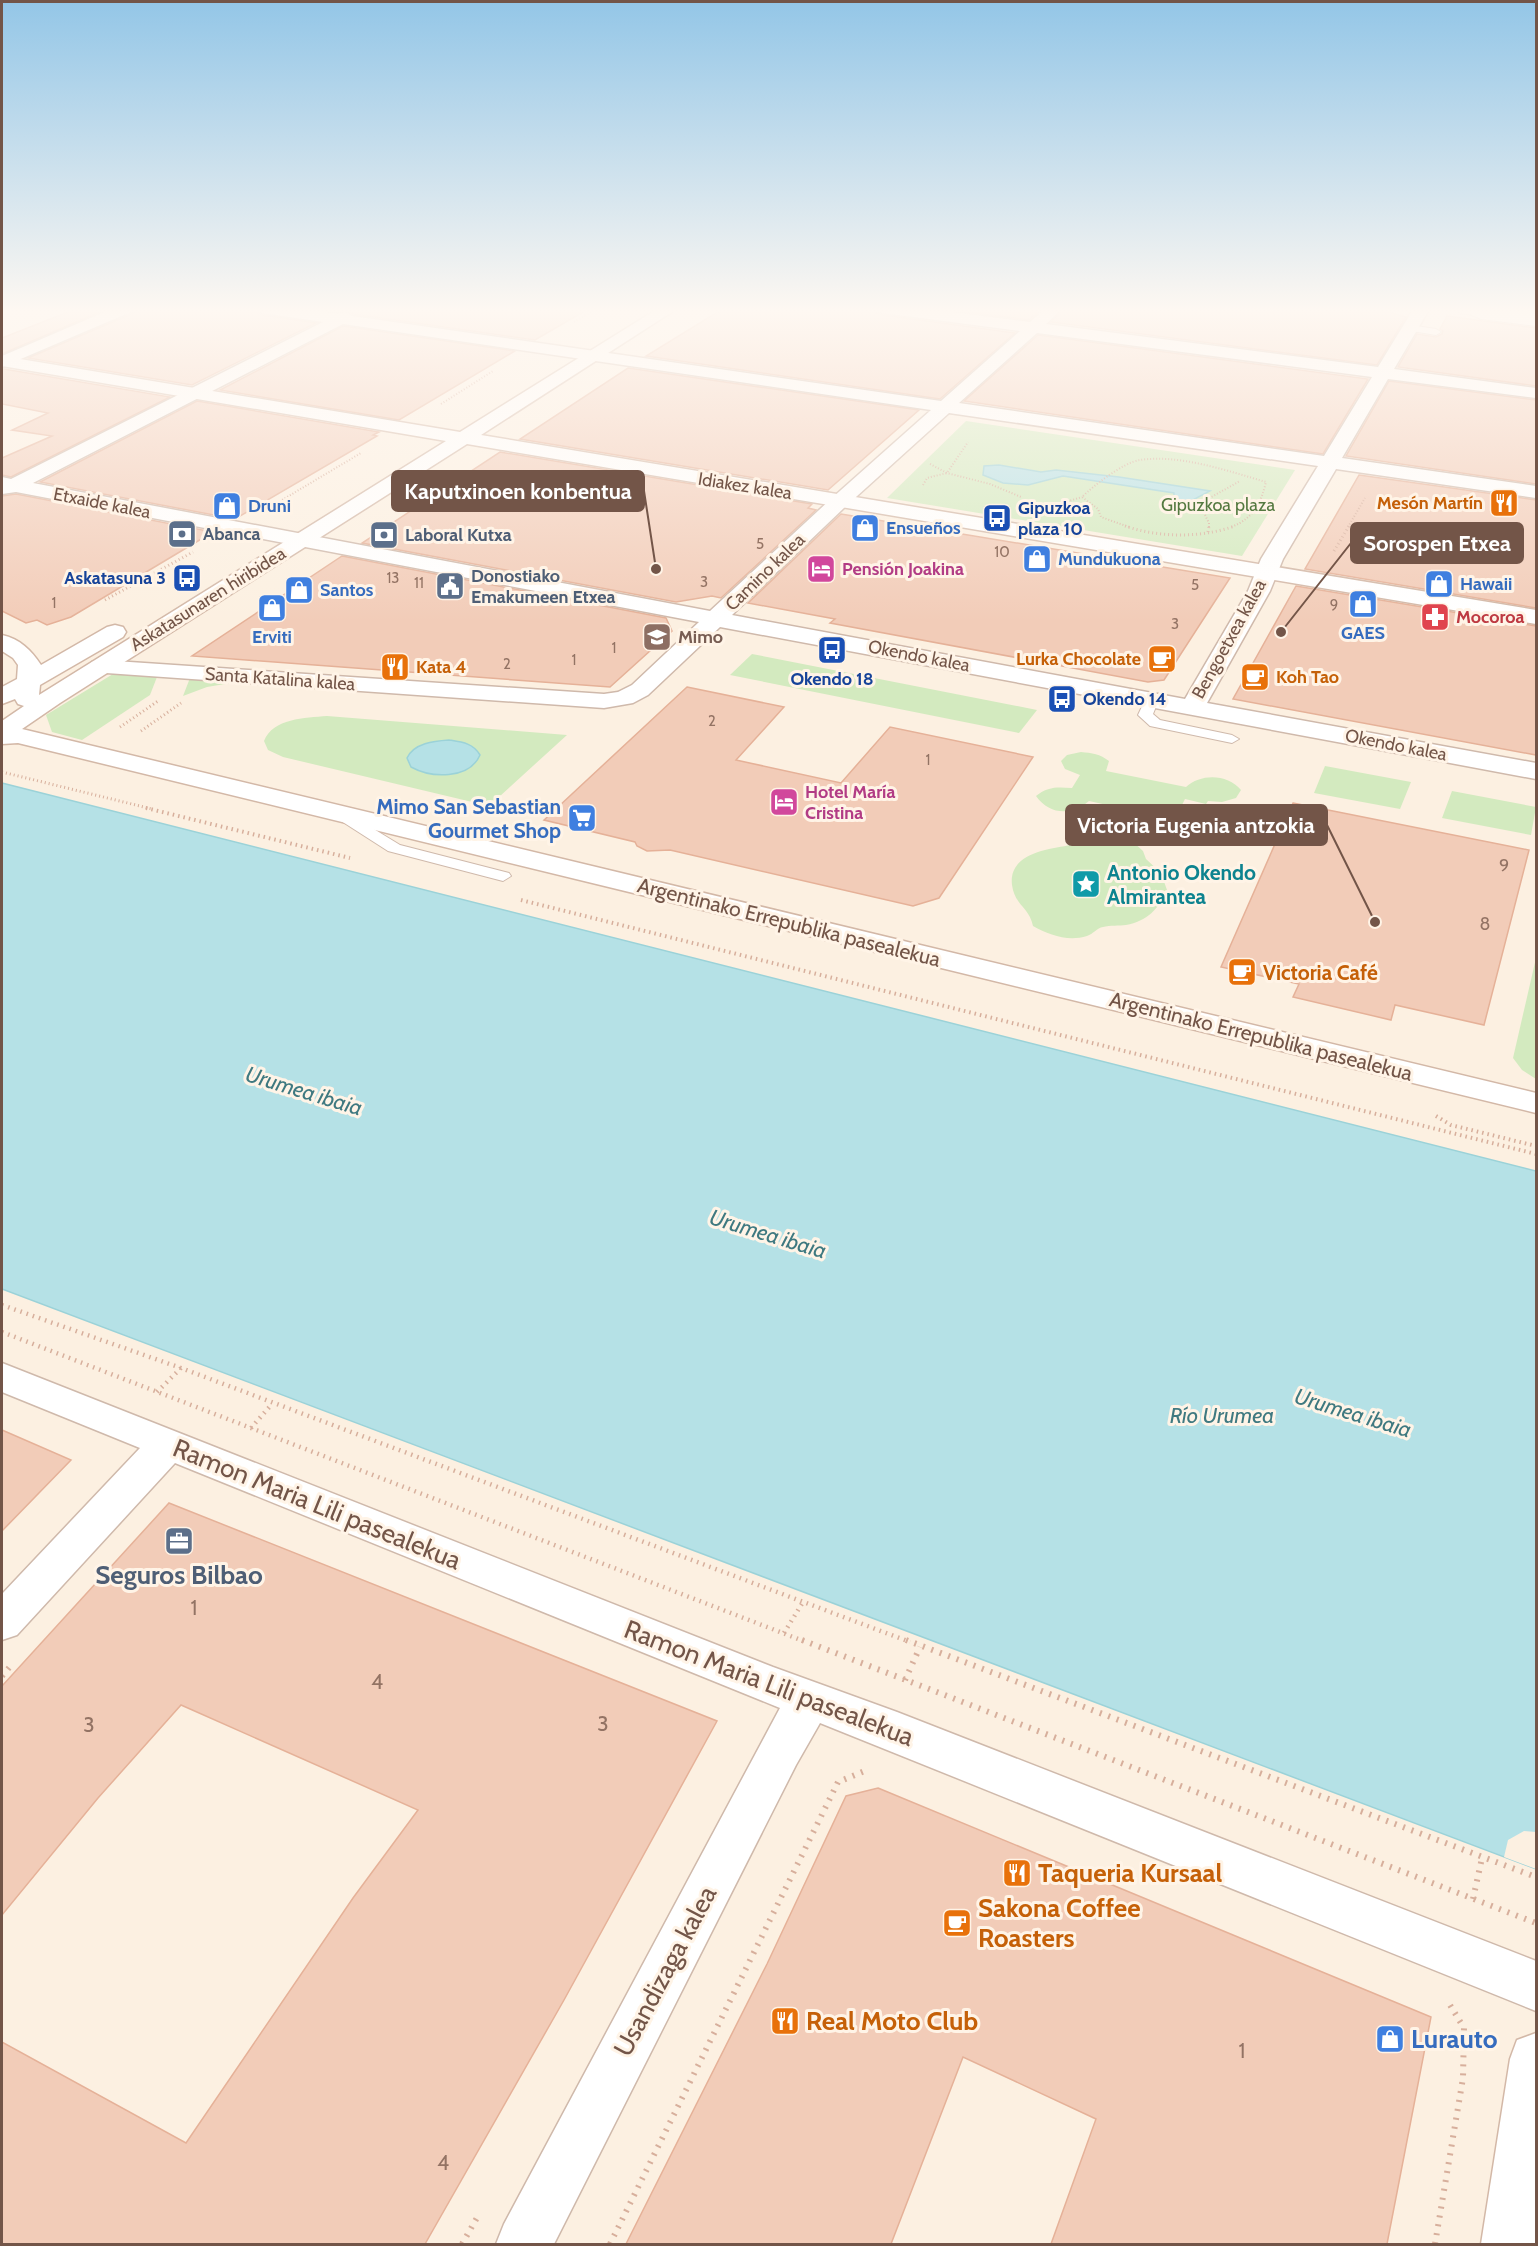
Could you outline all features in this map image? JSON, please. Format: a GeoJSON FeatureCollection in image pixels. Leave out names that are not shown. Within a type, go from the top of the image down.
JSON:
{"type":"FeatureCollection","features":[{"type":"Feature","properties":{"kind":"street"},"geometry":{"type":"LineString","coordinates":[[5,487],[153,413]]}},
{"type":"Feature","properties":{"kind":"street","name":"Idiakez kalea"},"geometry":{"type":"LineString","coordinates":[[311,413],[839,502]]}},
{"type":"Feature","properties":{"kind":"street","name":"Askatasunaren hiribidea"},"geometry":{"type":"LineString","coordinates":[[176,595],[472,413]]}},
{"type":"Feature","properties":{"kind":"street","name":"Askatasunaren hiribidea"},"geometry":{"type":"LineString","coordinates":[[101,657],[301,540],[503,413]]}},
{"type":"Feature","properties":{"kind":"street"},"geometry":{"type":"LineString","coordinates":[[839,502],[938,413]]}},
{"type":"Feature","properties":{"kind":"street"},"geometry":{"type":"LineString","coordinates":[[984,413],[1328,464],[1536,492]]}},
{"type":"Feature","properties":{"kind":"street"},"geometry":{"type":"LineString","coordinates":[[1267,571],[1359,413]]}},
{"type":"Feature","properties":{"kind":"street","name":"Etxaide kalea"},"geometry":{"type":"LineString","coordinates":[[5,487],[273,535]]}},
{"type":"Feature","properties":{"kind":"street"},"geometry":{"type":"LineString","coordinates":[[839,502],[1536,617]]}},
{"type":"Feature","properties":{"kind":"street","name":"Camino kalea"},"geometry":{"type":"LineString","coordinates":[[604,701],[624,698],[640,690],[839,502]]}},
{"type":"Feature","properties":{"kind":"street","name":"Askatasunaren hiribidea"},"geometry":{"type":"LineString","coordinates":[[273,535],[301,540]]}},
{"type":"Feature","properties":{"kind":"street","name":"Okendo kalea"},"geometry":{"type":"LineString","coordinates":[[301,540],[1536,771]]}},
{"type":"Feature","properties":{"kind":"street","name":"Bengoetxea kalea"},"geometry":{"type":"LineString","coordinates":[[1192,707],[1267,571]]}},
{"type":"Feature","properties":{"kind":"street","name":"Askatasunaren hiribidea"},"geometry":{"type":"LineString","coordinates":[[101,657],[135,619]]}},
{"type":"Feature","properties":{"kind":"street"},"geometry":{"type":"LineString","coordinates":[[9,646],[30,664],[25,722],[29,732],[41,742]]}},
{"type":"Feature","properties":{"kind":"street"},"geometry":{"type":"LineString","coordinates":[[2,697],[29,681],[101,657]]}},
{"type":"Feature","properties":{"kind":"street"},"geometry":{"type":"LineString","coordinates":[[2,732],[101,657]]}},
{"type":"Feature","properties":{"kind":"street","name":"Santa Katalina kalea"},"geometry":{"type":"LineString","coordinates":[[101,657],[604,701]]}},
{"type":"Feature","properties":{"kind":"street","name":"Argentinako Errepublika pasealekua"},"geometry":{"type":"LineString","coordinates":[[2,737],[18,736],[1536,1103]]}},
{"type":"Feature","properties":{"kind":"street","name":"Ramon Maria Lili pasealekua"},"geometry":{"type":"LineString","coordinates":[[2,1377],[166,1445],[1536,1986]]}},
{"type":"Feature","properties":{"kind":"street"},"geometry":{"type":"LineString","coordinates":[[9,1640],[166,1445]]}},
{"type":"Feature","properties":{"kind":"street","name":"Usandizaga kalea"},"geometry":{"type":"LineString","coordinates":[[524,2244],[780,1751],[810,1700]]}},
{"type":"Feature","properties":{"kind":"street"},"geometry":{"type":"LineString","coordinates":[[1509,2244],[1536,2059]]}},
{"type":"Feature","properties":{"kind":"lane"},"geometry":{"type":"LineString","coordinates":[[1152,699],[1145,715],[1155,723],[1232,739]]}},
{"type":"Feature","properties":{"kind":"lane"},"geometry":{"type":"LineString","coordinates":[[341,814],[394,848],[503,876]]}},
{"type":"Feature","properties":{"kind":"path"},"geometry":{"type":"LineString","coordinates":[[97,604],[235,528],[426,413]]}},
{"type":"Feature","properties":{"kind":"path"},"geometry":{"type":"LineString","coordinates":[[921,489],[927,478],[947,473],[959,458],[960,449],[970,440]]}},
{"type":"Feature","properties":{"kind":"path"},"geometry":{"type":"LineString","coordinates":[[891,455],[925,461],[947,473],[990,484],[1026,501]]}},
{"type":"Feature","properties":{"kind":"path"},"geometry":{"type":"LineString","coordinates":[[1082,497],[1098,509],[1101,516],[1142,531],[1207,534],[1240,525],[1257,509],[1265,495],[1266,482],[1254,477],[1238,475],[1205,464],[1138,460],[1129,456]]}},
{"type":"Feature","properties":{"kind":"path"},"geometry":{"type":"LineString","coordinates":[[1052,507],[1060,502],[1082,497],[1096,483],[1138,460]]}},
{"type":"Feature","properties":{"kind":"path"},"geometry":{"type":"LineString","coordinates":[[1207,534],[1209,523],[1202,509],[1206,500],[1235,482],[1264,476]]}},
{"type":"Feature","properties":{"kind":"path"},"geometry":{"type":"LineString","coordinates":[[1330,559],[1366,498]]}},
{"type":"Feature","properties":{"kind":"path"},"geometry":{"type":"LineString","coordinates":[[2,772],[352,859]]}},
{"type":"Feature","properties":{"kind":"path"},"geometry":{"type":"LineString","coordinates":[[513,898],[1536,1154]]}},
{"type":"Feature","properties":{"kind":"path"},"geometry":{"type":"LineString","coordinates":[[2,1305],[181,1368],[1536,1878]]}},
{"type":"Feature","properties":{"kind":"path"},"geometry":{"type":"LineString","coordinates":[[2,1332],[1536,1923]]}},
{"type":"Feature","properties":{"kind":"path"},"geometry":{"type":"LineString","coordinates":[[158,1392],[181,1368]]}},
{"type":"Feature","properties":{"kind":"path"},"geometry":{"type":"LineString","coordinates":[[251,1428],[272,1404]]}},
{"type":"Feature","properties":{"kind":"path"},"geometry":{"type":"LineString","coordinates":[[784,1633],[803,1602]]}},
{"type":"Feature","properties":{"kind":"path"},"geometry":{"type":"LineString","coordinates":[[2,1676],[9,1640]]}},
{"type":"Feature","properties":{"kind":"path"},"geometry":{"type":"LineString","coordinates":[[905,1680],[920,1647]]}},
{"type":"Feature","properties":{"kind":"path"},"geometry":{"type":"LineString","coordinates":[[610,2244],[838,1782],[865,1770],[876,1774]]}},
{"type":"Feature","properties":{"kind":"path"},"geometry":{"type":"LineString","coordinates":[[1473,1899],[1482,1858]]}},
{"type":"Feature","properties":{"kind":"path"},"geometry":{"type":"LineString","coordinates":[[1435,2244],[1463,2078],[1464,2028],[1449,2004],[1438,1999]]}},
{"type":"Feature","properties":{"kind":"path"},"geometry":{"type":"LineString","coordinates":[[462,2244],[479,2214]]}},
{"type":"Feature","properties":{"kind":"green space","name":"Gipuzkoa plaza"},"geometry":{"type":"Polygon","coordinates":[[[966,421],[1295,470],[1242,556],[887,498],[966,421]]]}},
{"type":"Feature","properties":{"kind":"green space"},"geometry":{"type":"Polygon","coordinates":[[[752,654],[1037,710],[1019,733],[730,675],[752,654]]]}},
{"type":"Feature","properties":{"kind":"green space"},"geometry":{"type":"Polygon","coordinates":[[[113,674],[157,677],[150,695],[82,740],[52,732],[46,715],[113,674]]]}},
{"type":"Feature","properties":{"kind":"green space"},"geometry":{"type":"Polygon","coordinates":[[[190,678],[237,682],[207,687],[183,696],[190,678]]]}},
{"type":"Feature","properties":{"kind":"green space"},"geometry":{"type":"Polygon","coordinates":[[[327,716],[567,735],[489,806],[283,757],[268,750],[264,741],[268,733],[275,728],[291,721],[327,716]]]}},
{"type":"Feature","properties":{"kind":"green space"},"geometry":{"type":"Polygon","coordinates":[[[1081,752],[1096,754],[1109,761],[1106,771],[1186,787],[1199,779],[1222,778],[1241,790],[1236,798],[1222,802],[1208,801],[1206,804],[1185,799],[1181,807],[1201,811],[1200,815],[1216,820],[1221,825],[1221,831],[1215,836],[1203,840],[1182,837],[1170,830],[1171,819],[1089,801],[1069,811],[1055,810],[1042,803],[1036,796],[1040,793],[1058,787],[1072,788],[1080,775],[1065,769],[1061,761],[1067,755],[1081,752]]]}},
{"type":"Feature","properties":{"kind":"green space"},"geometry":{"type":"Polygon","coordinates":[[[1325,766],[1411,782],[1400,809],[1314,793],[1325,766]]]}},
{"type":"Feature","properties":{"kind":"green space"},"geometry":{"type":"Polygon","coordinates":[[[1452,791],[1536,807],[1531,835],[1442,818],[1452,791]]]}},
{"type":"Feature","properties":{"kind":"green space"},"geometry":{"type":"Polygon","coordinates":[[[1112,835],[1132,841],[1161,873],[1167,890],[1156,908],[1140,921],[1103,927],[1080,938],[1059,937],[1033,926],[1016,898],[1012,885],[1012,874],[1016,866],[1032,854],[1074,844],[1094,836],[1112,835]]]}},
{"type":"Feature","properties":{"kind":"green space"},"geometry":{"type":"Polygon","coordinates":[[[1536,958],[1536,1079],[1522,1070],[1513,1058],[1536,958]]]}},
{"type":"Feature","properties":{"kind":"water"},"geometry":{"type":"Polygon","coordinates":[[[999,465],[1041,472],[1056,470],[1119,477],[1210,491],[1189,502],[1174,500],[1174,493],[1063,476],[1028,485],[1003,483],[983,475],[984,466],[999,465]]]}},
{"type":"Feature","properties":{"kind":"water"},"geometry":{"type":"Polygon","coordinates":[[[449,740],[463,742],[474,748],[480,755],[475,763],[459,773],[439,775],[411,767],[407,758],[414,749],[431,742],[449,740]]]}},
{"type":"Feature","properties":{"kind":"water","name":"Río Urumea"},"geometry":{"type":"Polygon","coordinates":[[[2,783],[1536,1171],[1536,1869],[2,1289],[2,783]]]}},
{"type":"Feature","properties":{"kind":"pier"},"geometry":{"type":"Polygon","coordinates":[[[1524,1831],[1536,1832],[1536,1869],[1504,1857],[1508,1840],[1524,1831]]]}},
{"type":"Feature","properties":{"kind":"building"},"geometry":{"type":"Polygon","coordinates":[[[48,413],[139,413],[11,477],[2,475],[2,458],[52,436],[12,430],[48,413]]]}},
{"type":"Feature","properties":{"kind":"building"},"geometry":{"type":"Polygon","coordinates":[[[174,413],[266,413],[379,432],[373,435],[377,436],[235,519],[40,482],[174,413]]]}},
{"type":"Feature","properties":{"kind":"building"},"geometry":{"type":"Polygon","coordinates":[[[356,413],[411,413],[399,420],[356,413]]]}},
{"type":"Feature","properties":{"kind":"building"},"geometry":{"type":"Polygon","coordinates":[[[560,413],[916,413],[828,490],[520,439],[560,413]]]}},
{"type":"Feature","properties":{"kind":"building"},"geometry":{"type":"Polygon","coordinates":[[[1044,413],[1348,413],[1323,454],[1044,413]]]}},
{"type":"Feature","properties":{"kind":"building"},"geometry":{"type":"Polygon","coordinates":[[[1371,413],[1536,413],[1536,484],[1346,456],[1371,413]]]}},
{"type":"Feature","properties":{"kind":"building"},"geometry":{"type":"Polygon","coordinates":[[[500,452],[812,504],[808,508],[816,510],[721,598],[712,596],[676,602],[362,543],[500,452]]]}},
{"type":"Feature","properties":{"kind":"building"},"geometry":{"type":"Polygon","coordinates":[[[1359,475],[1536,500],[1536,608],[1305,569],[1359,475]]]}},
{"type":"Feature","properties":{"kind":"building"},"geometry":{"type":"Polygon","coordinates":[[[16,494],[213,532],[71,617],[47,625],[37,620],[26,623],[2,611],[2,496],[16,494]]]}},
{"type":"Feature","properties":{"kind":"building"},"geometry":{"type":"Polygon","coordinates":[[[841,514],[1230,578],[1164,680],[1148,682],[830,623],[835,619],[748,603],[841,514]]]}},
{"type":"Feature","properties":{"kind":"building"},"geometry":{"type":"Polygon","coordinates":[[[342,556],[666,618],[672,631],[610,687],[192,656],[342,556]]]}},
{"type":"Feature","properties":{"kind":"building"},"geometry":{"type":"Polygon","coordinates":[[[1296,586],[1536,626],[1536,755],[1233,699],[1296,586]]]}},
{"type":"Feature","properties":{"kind":"building","name":"Hotel María Cristina"},"geometry":{"type":"Polygon","coordinates":[[[687,687],[784,707],[736,760],[841,783],[890,727],[1033,757],[939,898],[913,906],[670,850],[647,851],[637,846],[635,842],[544,820],[687,687]]]}},
{"type":"Feature","properties":{"kind":"building"},"geometry":{"type":"Polygon","coordinates":[[[1293,803],[1529,850],[1484,1025],[1395,1005],[1391,1020],[1293,997],[1299,984],[1221,967],[1293,803]]]}},
{"type":"Feature","properties":{"kind":"building"},"geometry":{"type":"Polygon","coordinates":[[[2,1430],[71,1460],[2,1531],[2,1430]]]}},
{"type":"Feature","properties":{"kind":"building"},"geometry":{"type":"Polygon","coordinates":[[[169,1503],[717,1721],[564,2000],[425,2244],[2,2244],[2,2042],[186,2143],[353,1898],[418,1810],[181,1705],[98,1798],[2,1915],[2,1686],[169,1503]]]}},
{"type":"Feature","properties":{"kind":"building"},"geometry":{"type":"Polygon","coordinates":[[[878,1788],[1431,2017],[1387,2244],[1051,2244],[1096,2119],[963,2057],[891,2244],[626,2244],[767,1964],[846,1796],[878,1788]]]}},
{"type":"Feature","properties":{"kind":"place","name":"Mesón Martín"},"geometry":{"type":"Point","coordinates":[1504,503]}},
{"type":"Feature","properties":{"kind":"place","name":"Druni"},"geometry":{"type":"Point","coordinates":[227,506]}},
{"type":"Feature","properties":{"kind":"place","name":"Gipuzkoa plaza 10"},"geometry":{"type":"Point","coordinates":[997,518]}},
{"type":"Feature","properties":{"kind":"place","name":"Ensueños"},"geometry":{"type":"Point","coordinates":[865,528]}},
{"type":"Feature","properties":{"kind":"place","name":"Abanca"},"geometry":{"type":"Point","coordinates":[182,534]}},
{"type":"Feature","properties":{"kind":"place","name":"Laboral Kutxa"},"geometry":{"type":"Point","coordinates":[384,535]}},
{"type":"Feature","properties":{"kind":"place","name":"Mundukuona"},"geometry":{"type":"Point","coordinates":[1037,559]}},
{"type":"Feature","properties":{"kind":"place","name":"Kaputxinoen konbentua"},"geometry":{"type":"Point","coordinates":[656,569]}},
{"type":"Feature","properties":{"kind":"place","name":"Pensión Joakina"},"geometry":{"type":"Point","coordinates":[821,569]}},
{"type":"Feature","properties":{"kind":"place","name":"Askatasuna 3"},"geometry":{"type":"Point","coordinates":[187,578]}},
{"type":"Feature","properties":{"kind":"place","name":"Hawaii"},"geometry":{"type":"Point","coordinates":[1439,584]}},
{"type":"Feature","properties":{"kind":"place","name":"Donostiako Emakumeen Etxea"},"geometry":{"type":"Point","coordinates":[450,586]}},
{"type":"Feature","properties":{"kind":"place","name":"Santos"},"geometry":{"type":"Point","coordinates":[299,590]}},
{"type":"Feature","properties":{"kind":"place","name":"GAES"},"geometry":{"type":"Point","coordinates":[1363,604]}},
{"type":"Feature","properties":{"kind":"place","name":"Erviti"},"geometry":{"type":"Point","coordinates":[272,608]}},
{"type":"Feature","properties":{"kind":"place","name":"Mocoroa"},"geometry":{"type":"Point","coordinates":[1435,617]}},
{"type":"Feature","properties":{"kind":"place","name":"Sorospen Etxea"},"geometry":{"type":"Point","coordinates":[1281,632]}},
{"type":"Feature","properties":{"kind":"place","name":"Mimo"},"geometry":{"type":"Point","coordinates":[657,637]}},
{"type":"Feature","properties":{"kind":"place","name":"Okendo 18"},"geometry":{"type":"Point","coordinates":[832,650]}},
{"type":"Feature","properties":{"kind":"place","name":"Lurka Chocolate"},"geometry":{"type":"Point","coordinates":[1162,659]}},
{"type":"Feature","properties":{"kind":"place","name":"Kata 4"},"geometry":{"type":"Point","coordinates":[395,667]}},
{"type":"Feature","properties":{"kind":"place","name":"Koh Tao"},"geometry":{"type":"Point","coordinates":[1255,677]}},
{"type":"Feature","properties":{"kind":"place","name":"Okendo 14"},"geometry":{"type":"Point","coordinates":[1062,699]}},
{"type":"Feature","properties":{"kind":"place","name":"Hotel María Cristina"},"geometry":{"type":"Point","coordinates":[784,802]}},
{"type":"Feature","properties":{"kind":"place","name":"Mimo San Sebastian Gourmet Shop"},"geometry":{"type":"Point","coordinates":[582,818]}},
{"type":"Feature","properties":{"kind":"place","name":"Antonio Okendo Almirantea"},"geometry":{"type":"Point","coordinates":[1086,884]}},
{"type":"Feature","properties":{"kind":"place","name":"Victoria Eugenia antzokia"},"geometry":{"type":"Point","coordinates":[1375,922]}},
{"type":"Feature","properties":{"kind":"place","name":"Victoria Café"},"geometry":{"type":"Point","coordinates":[1242,972]}},
{"type":"Feature","properties":{"kind":"place","name":"Seguros Bilbao"},"geometry":{"type":"Point","coordinates":[179,1541]}},
{"type":"Feature","properties":{"kind":"place","name":"Taqueria Kursaal"},"geometry":{"type":"Point","coordinates":[1017,1873]}},
{"type":"Feature","properties":{"kind":"place","name":"Sakona Coffee Roasters"},"geometry":{"type":"Point","coordinates":[957,1923]}},
{"type":"Feature","properties":{"kind":"place","name":"Real Moto Club"},"geometry":{"type":"Point","coordinates":[785,2021]}},
{"type":"Feature","properties":{"kind":"place","name":"Lurauto"},"geometry":{"type":"Point","coordinates":[1390,2039]}},
{"type":"Feature","properties":{"kind":"water label","name":"Urumea ibaia"},"geometry":{"type":"Point","coordinates":[304,1091]}},
{"type":"Feature","properties":{"kind":"water label","name":"Urumea ibaia"},"geometry":{"type":"Point","coordinates":[768,1234]}},
{"type":"Feature","properties":{"kind":"water label","name":"Urumea ibaia"},"geometry":{"type":"Point","coordinates":[1353,1413]}}]}
